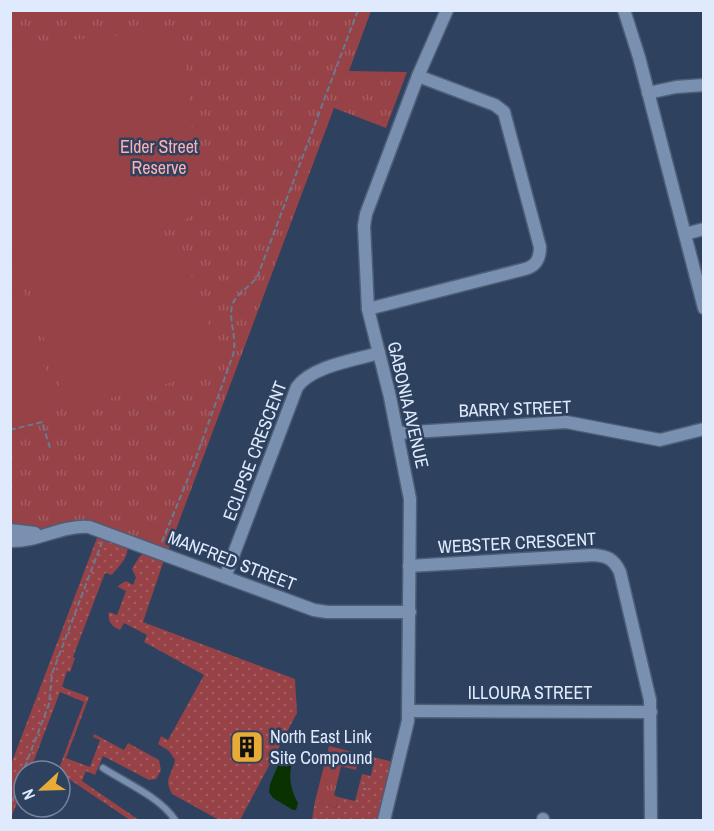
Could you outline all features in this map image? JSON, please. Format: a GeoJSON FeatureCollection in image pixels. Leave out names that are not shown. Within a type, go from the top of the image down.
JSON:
{"type":"FeatureCollection","features":[{"type":"Feature","properties":{"kind":"street","name":"GABONIA AVENUE"},"geometry":{"type":"LineString","coordinates":[[384,820],[407,734],[409,711],[410,499],[398,433],[368,309],[364,235],[366,214],[418,76],[447,10]]}},
{"type":"Feature","properties":{"kind":"street"},"geometry":{"type":"LineString","coordinates":[[624,10],[704,308]]}},
{"type":"Feature","properties":{"kind":"street"},"geometry":{"type":"LineString","coordinates":[[368,309],[525,270],[534,265],[540,254],[538,236],[504,112],[495,105],[418,76]]}},
{"type":"Feature","properties":{"kind":"street"},"geometry":{"type":"LineString","coordinates":[[648,93],[676,87],[704,86]]}},
{"type":"Feature","properties":{"kind":"street"},"geometry":{"type":"LineString","coordinates":[[685,234],[704,229]]}},
{"type":"Feature","properties":{"kind":"street","name":"ECLIPSE CRESCENT"},"geometry":{"type":"LineString","coordinates":[[225,577],[300,382],[316,371],[379,353]]}},
{"type":"Feature","properties":{"kind":"street","name":"BARRY STREET"},"geometry":{"type":"LineString","coordinates":[[398,433],[566,422],[660,440],[704,429]]}},
{"type":"Feature","properties":{"kind":"street","name":"MANFRED STREET"},"geometry":{"type":"LineString","coordinates":[[10,541],[28,540],[75,527],[96,529],[319,612],[410,612]]}},
{"type":"Feature","properties":{"kind":"street","name":"MANFRED STREET"},"geometry":{"type":"LineString","coordinates":[[10,530],[45,534]]}},
{"type":"Feature","properties":{"kind":"street","name":"WEBSTER CRESCENT"},"geometry":{"type":"LineString","coordinates":[[409,566],[594,555],[609,558],[617,565],[648,687],[651,712],[651,820]]}},
{"type":"Feature","properties":{"kind":"street","name":"ILLOURA STREET"},"geometry":{"type":"LineString","coordinates":[[409,711],[651,712]]}},
{"type":"Feature","properties":{"kind":"lane"},"geometry":{"type":"LineString","coordinates":[[103,768],[154,800],[175,820]]}},
{"type":"Feature","properties":{"kind":"path"},"geometry":{"type":"LineString","coordinates":[[162,542],[193,466],[235,348],[231,313],[233,303],[252,285],[258,275],[358,10]]}},
{"type":"Feature","properties":{"kind":"path"},"geometry":{"type":"LineString","coordinates":[[10,430],[42,423],[50,448]]}},
{"type":"Feature","properties":{"kind":"path"},"geometry":{"type":"LineString","coordinates":[[10,810],[49,704],[52,674],[102,542]]}},
{"type":"Feature","properties":{"kind":"green space","name":"Elder Street Reserve"},"geometry":{"type":"Polygon","coordinates":[[[10,11],[371,11],[349,71],[407,72],[386,128],[334,108],[168,551],[102,526],[40,530],[11,528],[10,11]]]}},
{"type":"Feature","properties":{"kind":"green space"},"geometry":{"type":"Polygon","coordinates":[[[182,30],[200,210],[181,222],[146,233],[176,252],[195,284],[216,346],[214,371],[90,403],[89,399],[71,403],[62,398],[59,381],[56,381],[31,293],[11,251],[11,48],[36,43],[182,30]]]}},
{"type":"Feature","properties":{"kind":"green space"},"geometry":{"type":"Polygon","coordinates":[[[23,287],[54,405],[35,409],[37,421],[11,427],[11,290],[23,287]]]}},
{"type":"Feature","properties":{"kind":"green space"},"geometry":{"type":"Polygon","coordinates":[[[98,535],[128,545],[123,562],[112,575],[105,573],[73,657],[75,658],[70,672],[67,671],[62,687],[89,697],[66,758],[69,759],[63,759],[84,702],[60,692],[35,759],[13,759],[98,535]]]}},
{"type":"Feature","properties":{"kind":"green space"},"geometry":{"type":"Polygon","coordinates":[[[145,552],[164,560],[143,622],[295,679],[297,713],[240,820],[219,820],[172,794],[169,789],[168,780],[175,760],[169,751],[158,744],[161,736],[168,740],[204,675],[144,642],[147,635],[124,623],[120,630],[109,621],[109,612],[117,615],[126,591],[118,587],[119,585],[126,581],[133,585],[136,578],[132,569],[145,552]]]}},
{"type":"Feature","properties":{"kind":"green space"},"geometry":{"type":"Polygon","coordinates":[[[94,734],[124,750],[128,743],[159,760],[161,770],[156,779],[149,780],[103,756],[95,775],[86,771],[82,781],[139,820],[130,820],[72,781],[72,760],[90,767],[100,740],[93,737],[94,734]]]}},
{"type":"Feature","properties":{"kind":"green space"},"geometry":{"type":"Polygon","coordinates":[[[329,746],[345,750],[334,795],[338,797],[336,808],[315,801],[329,746]]]}},
{"type":"Feature","properties":{"kind":"green space"},"geometry":{"type":"Polygon","coordinates":[[[345,750],[393,762],[378,820],[312,820],[315,801],[336,808],[338,797],[355,801],[362,774],[371,776],[374,760],[359,756],[356,770],[340,766],[345,750]]]}},
{"type":"Feature","properties":{"kind":"green space"},"geometry":{"type":"Polygon","coordinates":[[[12,762],[12,815],[10,820],[10,767],[12,762]]]}},
{"type":"Feature","properties":{"kind":"shaded area"},"geometry":{"type":"Polygon","coordinates":[[[286,753],[293,760],[290,776],[298,803],[296,810],[273,798],[269,792],[281,758],[286,753]]]}},
{"type":"Feature","properties":{"kind":"place","name":"North East Link Site Compound"},"geometry":{"type":"Point","coordinates":[247,747]}}]}
